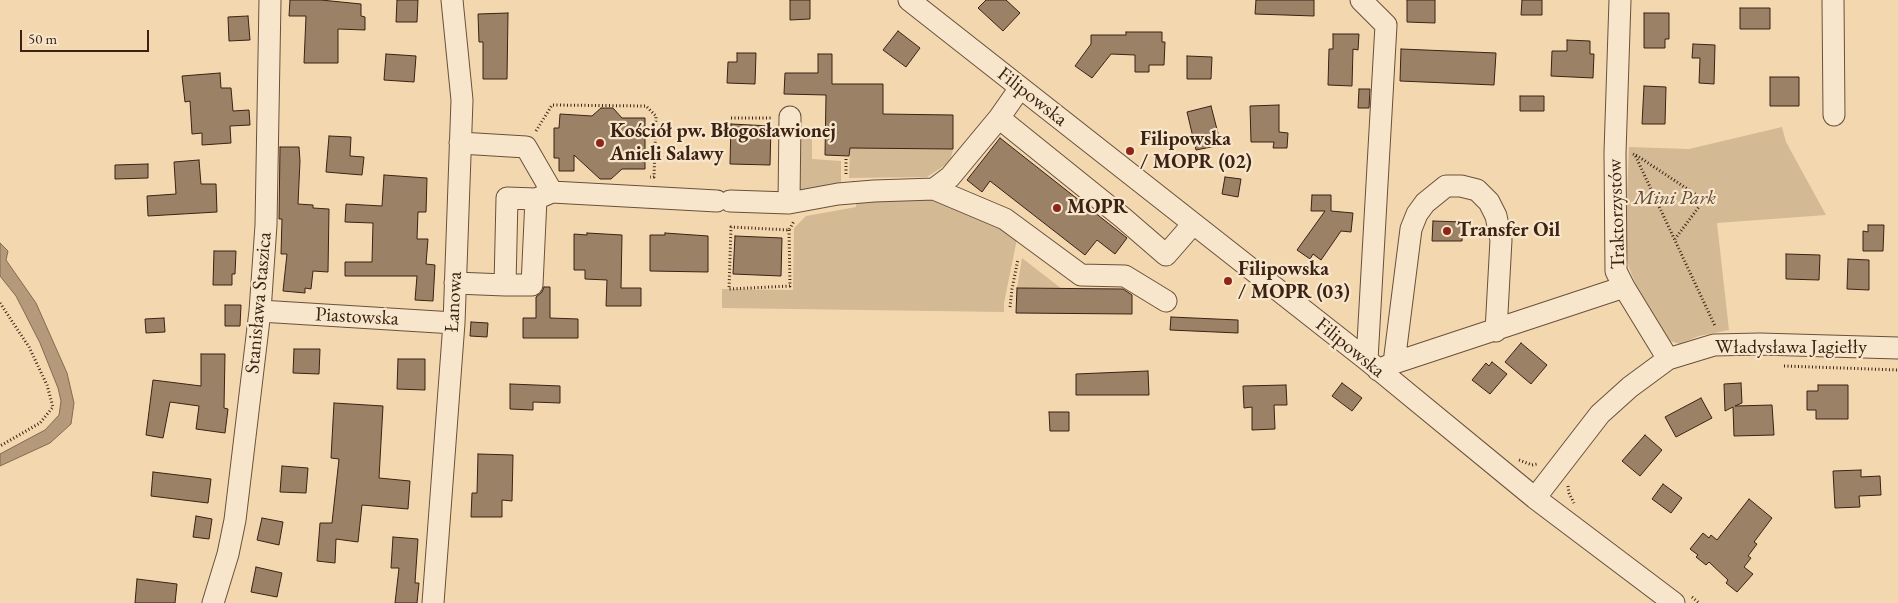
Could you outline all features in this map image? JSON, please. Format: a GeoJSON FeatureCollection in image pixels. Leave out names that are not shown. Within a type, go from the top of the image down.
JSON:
{"type":"FeatureCollection","features":[{"type":"Feature","properties":{"kind":"street","name":"Stanisława Staszica"},"geometry":{"type":"LineString","coordinates":[[213,603],[228,554],[235,520],[260,311],[266,225],[270,0]]}},
{"type":"Feature","properties":{"kind":"street","name":"Łanowa"},"geometry":{"type":"LineString","coordinates":[[432,603],[454,323],[462,100],[452,0]]}},
{"type":"Feature","properties":{"kind":"street","name":"Filipowska"},"geometry":{"type":"LineString","coordinates":[[909,0],[1193,224],[1380,364],[1535,498],[1674,603]]}},
{"type":"Feature","properties":{"kind":"street"},"geometry":{"type":"LineString","coordinates":[[1361,0],[1386,25],[1380,364]]}},
{"type":"Feature","properties":{"kind":"street","name":"Traktorzystów"},"geometry":{"type":"LineString","coordinates":[[1380,364],[1496,331],[1624,288],[1616,271],[1625,154],[1620,0]]}},
{"type":"Feature","properties":{"kind":"street"},"geometry":{"type":"LineString","coordinates":[[1833,0],[1834,115]]}},
{"type":"Feature","properties":{"kind":"street"},"geometry":{"type":"LineString","coordinates":[[934,189],[950,177],[999,118],[1020,88]]}},
{"type":"Feature","properties":{"kind":"street"},"geometry":{"type":"LineString","coordinates":[[790,118],[794,208]]}},
{"type":"Feature","properties":{"kind":"street"},"geometry":{"type":"LineString","coordinates":[[999,118],[1166,255],[1193,224]]}},
{"type":"Feature","properties":{"kind":"street"},"geometry":{"type":"LineString","coordinates":[[455,283],[532,285],[544,195],[526,147],[460,143]]}},
{"type":"Feature","properties":{"kind":"street"},"geometry":{"type":"LineString","coordinates":[[1380,364],[1411,229],[1417,214],[1425,203],[1446,186],[1461,186],[1477,190],[1490,202],[1496,216],[1501,240],[1496,331]]}},
{"type":"Feature","properties":{"kind":"street"},"geometry":{"type":"LineString","coordinates":[[505,285],[507,198],[544,195],[724,201],[794,208],[838,194],[934,189],[1005,219],[1081,275],[1125,276],[1166,301]]}},
{"type":"Feature","properties":{"kind":"street"},"geometry":{"type":"LineString","coordinates":[[1624,288],[1668,360]]}},
{"type":"Feature","properties":{"kind":"street","name":"Piastowska"},"geometry":{"type":"LineString","coordinates":[[260,311],[454,323]]}},
{"type":"Feature","properties":{"kind":"street","name":"Władysława Jagiełły"},"geometry":{"type":"LineString","coordinates":[[1535,498],[1600,414],[1630,387],[1668,360],[1714,345],[1760,344],[1898,348]]}},
{"type":"Feature","properties":{"kind":"path"},"geometry":{"type":"LineString","coordinates":[[526,147],[552,105],[646,106],[656,116],[654,177],[646,177]]}},
{"type":"Feature","properties":{"kind":"path"},"geometry":{"type":"LineString","coordinates":[[1625,154],[1704,200],[1674,240]]}},
{"type":"Feature","properties":{"kind":"path"},"geometry":{"type":"LineString","coordinates":[[1625,154],[1674,240],[1723,345]]}},
{"type":"Feature","properties":{"kind":"path"},"geometry":{"type":"LineString","coordinates":[[789,230],[731,227],[729,289],[790,286],[789,230],[794,208]]}},
{"type":"Feature","properties":{"kind":"path"},"geometry":{"type":"LineString","coordinates":[[1010,307],[1018,259]]}},
{"type":"Feature","properties":{"kind":"path"},"geometry":{"type":"LineString","coordinates":[[0,302],[29,347],[47,385],[53,407],[40,423],[0,446]]}},
{"type":"Feature","properties":{"kind":"path"},"geometry":{"type":"LineString","coordinates":[[1775,365],[1898,370]]}},
{"type":"Feature","properties":{"kind":"green space","name":"Mini Park"},"geometry":{"type":"Polygon","coordinates":[[[1782,127],[1786,142],[1826,215],[1717,223],[1729,330],[1699,336],[1680,344],[1670,341],[1636,285],[1629,268],[1625,248],[1629,147],[1689,149],[1782,127]]]}},
{"type":"Feature","properties":{"kind":"green space"},"geometry":{"type":"Polygon","coordinates":[[[798,130],[812,131],[812,159],[841,161],[841,187],[803,193],[797,188],[798,130]]]}},
{"type":"Feature","properties":{"kind":"green space"},"geometry":{"type":"Polygon","coordinates":[[[850,148],[953,149],[950,162],[927,177],[849,178],[850,148]]]}},
{"type":"Feature","properties":{"kind":"green space"},"geometry":{"type":"Polygon","coordinates":[[[936,200],[1002,226],[1017,239],[1004,303],[1004,312],[722,308],[722,289],[793,290],[794,228],[806,216],[856,207],[856,201],[936,200]]]}},
{"type":"Feature","properties":{"kind":"green space"},"geometry":{"type":"Polygon","coordinates":[[[1022,258],[1062,289],[1017,288],[1022,258]]]}},
{"type":"Feature","properties":{"kind":"shaded area"},"geometry":{"type":"Polygon","coordinates":[[[0,243],[8,251],[6,260],[36,303],[67,373],[74,403],[71,424],[50,443],[0,466],[0,454],[45,430],[59,415],[61,401],[58,388],[40,343],[16,296],[0,276],[0,243]]]}},
{"type":"Feature","properties":{"kind":"building"},"geometry":{"type":"Polygon","coordinates":[[[290,0],[321,0],[361,4],[361,16],[365,17],[365,30],[338,29],[338,63],[304,63],[306,16],[289,16],[290,0]]]}},
{"type":"Feature","properties":{"kind":"building"},"geometry":{"type":"Polygon","coordinates":[[[397,0],[418,0],[417,22],[396,22],[397,0]]]}},
{"type":"Feature","properties":{"kind":"building"},"geometry":{"type":"Polygon","coordinates":[[[790,0],[810,0],[810,19],[790,20],[790,0]]]}},
{"type":"Feature","properties":{"kind":"building"},"geometry":{"type":"Polygon","coordinates":[[[986,0],[1006,0],[1020,13],[1003,31],[978,8],[986,0]]]}},
{"type":"Feature","properties":{"kind":"building"},"geometry":{"type":"Polygon","coordinates":[[[1256,0],[1314,0],[1314,16],[1255,14],[1256,0]]]}},
{"type":"Feature","properties":{"kind":"building"},"geometry":{"type":"Polygon","coordinates":[[[1407,0],[1435,0],[1435,23],[1407,22],[1407,0]]]}},
{"type":"Feature","properties":{"kind":"building"},"geometry":{"type":"Polygon","coordinates":[[[1522,0],[1542,0],[1542,15],[1521,15],[1522,0]]]}},
{"type":"Feature","properties":{"kind":"building"},"geometry":{"type":"Polygon","coordinates":[[[1740,8],[1770,8],[1770,29],[1740,29],[1740,8]]]}},
{"type":"Feature","properties":{"kind":"building"},"geometry":{"type":"Polygon","coordinates":[[[508,13],[507,79],[483,79],[483,42],[479,42],[478,14],[508,13]]]}},
{"type":"Feature","properties":{"kind":"building"},"geometry":{"type":"Polygon","coordinates":[[[1644,13],[1669,13],[1669,39],[1665,39],[1665,48],[1644,48],[1644,13]]]}},
{"type":"Feature","properties":{"kind":"building"},"geometry":{"type":"Polygon","coordinates":[[[248,16],[250,40],[229,41],[228,17],[248,16]]]}},
{"type":"Feature","properties":{"kind":"building"},"geometry":{"type":"Polygon","coordinates":[[[898,31],[920,48],[906,67],[883,50],[898,31]]]}},
{"type":"Feature","properties":{"kind":"building"},"geometry":{"type":"Polygon","coordinates":[[[1126,32],[1162,32],[1162,42],[1165,42],[1164,65],[1149,65],[1149,72],[1135,72],[1135,55],[1111,54],[1092,78],[1075,66],[1091,44],[1091,35],[1126,35],[1126,32]]]}},
{"type":"Feature","properties":{"kind":"building"},"geometry":{"type":"Polygon","coordinates":[[[1333,34],[1359,34],[1358,50],[1353,49],[1352,86],[1328,85],[1329,49],[1333,49],[1333,34]]]}},
{"type":"Feature","properties":{"kind":"building"},"geometry":{"type":"Polygon","coordinates":[[[1567,40],[1590,41],[1590,54],[1594,54],[1593,78],[1551,76],[1552,51],[1567,51],[1567,40]]]}},
{"type":"Feature","properties":{"kind":"building"},"geometry":{"type":"Polygon","coordinates":[[[1693,44],[1715,45],[1714,84],[1699,83],[1700,58],[1692,58],[1693,44]]]}},
{"type":"Feature","properties":{"kind":"building"},"geometry":{"type":"Polygon","coordinates":[[[1401,49],[1496,53],[1494,85],[1400,81],[1401,49]]]}},
{"type":"Feature","properties":{"kind":"building"},"geometry":{"type":"Polygon","coordinates":[[[737,53],[756,53],[755,84],[727,83],[728,62],[737,62],[737,53]]]}},
{"type":"Feature","properties":{"kind":"building"},"geometry":{"type":"Polygon","coordinates":[[[386,54],[416,56],[414,82],[384,80],[386,54]]]}},
{"type":"Feature","properties":{"kind":"building"},"geometry":{"type":"Polygon","coordinates":[[[818,54],[832,54],[832,84],[883,84],[883,114],[953,115],[953,149],[850,148],[849,156],[825,155],[826,95],[784,94],[785,73],[818,73],[818,54]]]}},
{"type":"Feature","properties":{"kind":"building"},"geometry":{"type":"Polygon","coordinates":[[[1187,56],[1212,57],[1211,79],[1187,79],[1187,56]]]}},
{"type":"Feature","properties":{"kind":"building"},"geometry":{"type":"Polygon","coordinates":[[[220,73],[221,88],[231,88],[233,111],[249,110],[250,125],[230,126],[231,143],[202,145],[202,133],[192,134],[190,101],[185,102],[182,76],[220,73]]]}},
{"type":"Feature","properties":{"kind":"building"},"geometry":{"type":"Polygon","coordinates":[[[1770,77],[1799,77],[1799,106],[1770,106],[1770,77]]]}},
{"type":"Feature","properties":{"kind":"building"},"geometry":{"type":"Polygon","coordinates":[[[1644,86],[1666,87],[1665,124],[1642,124],[1644,86]]]}},
{"type":"Feature","properties":{"kind":"building"},"geometry":{"type":"Polygon","coordinates":[[[1359,89],[1370,89],[1369,108],[1358,108],[1359,89]]]}},
{"type":"Feature","properties":{"kind":"building"},"geometry":{"type":"Polygon","coordinates":[[[1520,96],[1544,96],[1544,111],[1520,111],[1520,96]]]}},
{"type":"Feature","properties":{"kind":"building"},"geometry":{"type":"Polygon","coordinates":[[[1279,105],[1279,132],[1288,133],[1287,148],[1273,148],[1274,142],[1251,142],[1250,106],[1279,105]]]}},
{"type":"Feature","properties":{"kind":"building"},"geometry":{"type":"Polygon","coordinates":[[[1211,106],[1221,145],[1196,150],[1187,112],[1211,106]]]}},
{"type":"Feature","properties":{"kind":"building","name":"Kościół pw. Błogosławionej Anieli Salawy"},"geometry":{"type":"Polygon","coordinates":[[[601,108],[613,108],[622,118],[645,118],[645,169],[622,169],[611,179],[600,179],[574,155],[574,171],[559,171],[559,158],[554,158],[554,128],[559,128],[560,114],[592,116],[601,108]]]}},
{"type":"Feature","properties":{"kind":"building"},"geometry":{"type":"Polygon","coordinates":[[[731,124],[771,126],[770,165],[730,164],[731,124]]]}},
{"type":"Feature","properties":{"kind":"building"},"geometry":{"type":"Polygon","coordinates":[[[329,136],[351,137],[350,156],[364,157],[362,175],[326,172],[329,136]]]}},
{"type":"Feature","properties":{"kind":"building","name":"MOPR"},"geometry":{"type":"Polygon","coordinates":[[[1000,138],[1127,238],[1115,254],[1097,240],[1085,255],[990,181],[982,192],[967,180],[1000,138]]]}},
{"type":"Feature","properties":{"kind":"building"},"geometry":{"type":"Polygon","coordinates":[[[280,147],[299,147],[298,204],[313,205],[313,208],[329,209],[328,272],[313,271],[311,289],[305,288],[305,293],[283,291],[287,254],[281,254],[282,219],[279,219],[280,147]]]}},
{"type":"Feature","properties":{"kind":"building"},"geometry":{"type":"Polygon","coordinates":[[[199,160],[201,184],[216,184],[217,212],[148,216],[147,196],[176,194],[174,162],[199,160]]]}},
{"type":"Feature","properties":{"kind":"building"},"geometry":{"type":"Polygon","coordinates":[[[148,164],[148,178],[115,179],[115,165],[148,164]]]}},
{"type":"Feature","properties":{"kind":"building"},"geometry":{"type":"Polygon","coordinates":[[[384,175],[427,178],[426,212],[418,212],[417,239],[428,239],[426,264],[435,265],[433,301],[415,300],[417,276],[345,276],[345,262],[372,262],[373,223],[345,222],[346,204],[382,206],[384,175]]]}},
{"type":"Feature","properties":{"kind":"building"},"geometry":{"type":"Polygon","coordinates":[[[1225,177],[1241,179],[1238,197],[1222,194],[1225,177]]]}},
{"type":"Feature","properties":{"kind":"building"},"geometry":{"type":"Polygon","coordinates":[[[1312,195],[1331,195],[1331,211],[1353,213],[1351,232],[1341,231],[1321,260],[1313,254],[1310,259],[1297,250],[1325,211],[1311,211],[1312,195]]]}},
{"type":"Feature","properties":{"kind":"building","name":"Transfer Oil"},"geometry":{"type":"Polygon","coordinates":[[[1433,221],[1463,222],[1462,241],[1432,241],[1433,221]]]}},
{"type":"Feature","properties":{"kind":"building"},"geometry":{"type":"Polygon","coordinates":[[[1868,225],[1884,225],[1883,251],[1863,251],[1863,231],[1868,232],[1868,225]]]}},
{"type":"Feature","properties":{"kind":"building"},"geometry":{"type":"Polygon","coordinates":[[[587,233],[622,235],[621,288],[641,288],[641,306],[606,306],[607,280],[585,279],[585,270],[574,270],[574,234],[587,235],[587,233]]]}},
{"type":"Feature","properties":{"kind":"building"},"geometry":{"type":"Polygon","coordinates":[[[665,233],[708,236],[708,272],[650,271],[650,235],[665,235],[665,233]]]}},
{"type":"Feature","properties":{"kind":"building"},"geometry":{"type":"Polygon","coordinates":[[[735,236],[782,238],[781,276],[733,274],[735,236]]]}},
{"type":"Feature","properties":{"kind":"building"},"geometry":{"type":"Polygon","coordinates":[[[214,251],[236,251],[235,274],[232,274],[232,285],[213,285],[214,251]]]}},
{"type":"Feature","properties":{"kind":"building"},"geometry":{"type":"Polygon","coordinates":[[[1786,254],[1820,255],[1819,280],[1786,279],[1786,254]]]}},
{"type":"Feature","properties":{"kind":"building"},"geometry":{"type":"Polygon","coordinates":[[[1848,259],[1869,260],[1869,290],[1847,289],[1848,259]]]}},
{"type":"Feature","properties":{"kind":"building"},"geometry":{"type":"Polygon","coordinates":[[[544,287],[550,287],[550,318],[578,319],[578,338],[523,338],[523,318],[536,318],[536,297],[542,292],[544,287]]]}},
{"type":"Feature","properties":{"kind":"building"},"geometry":{"type":"Polygon","coordinates":[[[1017,288],[1123,289],[1132,295],[1132,314],[1016,313],[1017,288]]]}},
{"type":"Feature","properties":{"kind":"building"},"geometry":{"type":"Polygon","coordinates":[[[225,305],[241,305],[240,326],[225,326],[225,305]]]}},
{"type":"Feature","properties":{"kind":"building"},"geometry":{"type":"Polygon","coordinates":[[[1171,317],[1238,320],[1238,333],[1170,330],[1171,317]]]}},
{"type":"Feature","properties":{"kind":"building"},"geometry":{"type":"Polygon","coordinates":[[[164,318],[165,332],[146,333],[145,319],[164,318]]]}},
{"type":"Feature","properties":{"kind":"building"},"geometry":{"type":"Polygon","coordinates":[[[471,322],[488,323],[487,337],[470,336],[471,322]]]}},
{"type":"Feature","properties":{"kind":"building"},"geometry":{"type":"Polygon","coordinates":[[[1521,343],[1547,365],[1531,384],[1505,362],[1521,343]]]}},
{"type":"Feature","properties":{"kind":"building"},"geometry":{"type":"Polygon","coordinates":[[[294,349],[320,349],[319,374],[293,373],[294,349]]]}},
{"type":"Feature","properties":{"kind":"building"},"geometry":{"type":"Polygon","coordinates":[[[201,354],[225,354],[224,408],[228,409],[225,433],[196,429],[199,406],[170,402],[163,438],[146,435],[153,380],[201,386],[201,354]]]}},
{"type":"Feature","properties":{"kind":"building"},"geometry":{"type":"Polygon","coordinates":[[[398,359],[425,359],[425,390],[397,389],[398,359]]]}},
{"type":"Feature","properties":{"kind":"building"},"geometry":{"type":"Polygon","coordinates":[[[1492,362],[1507,374],[1490,394],[1472,380],[1486,363],[1489,366],[1492,362]]]}},
{"type":"Feature","properties":{"kind":"building"},"geometry":{"type":"Polygon","coordinates":[[[1148,371],[1149,395],[1076,395],[1076,374],[1148,371]]]}},
{"type":"Feature","properties":{"kind":"building"},"geometry":{"type":"Polygon","coordinates":[[[1342,383],[1362,398],[1352,411],[1332,396],[1342,383]]]}},
{"type":"Feature","properties":{"kind":"building"},"geometry":{"type":"Polygon","coordinates":[[[1741,383],[1742,403],[1735,406],[1772,405],[1774,435],[1734,436],[1733,407],[1725,411],[1724,384],[1741,383]]]}},
{"type":"Feature","properties":{"kind":"building"},"geometry":{"type":"Polygon","coordinates":[[[510,384],[560,386],[560,403],[533,402],[533,410],[510,409],[510,384]]]}},
{"type":"Feature","properties":{"kind":"building"},"geometry":{"type":"Polygon","coordinates":[[[1286,385],[1287,405],[1274,405],[1275,429],[1252,430],[1252,407],[1244,408],[1243,386],[1286,385]]]}},
{"type":"Feature","properties":{"kind":"building"},"geometry":{"type":"Polygon","coordinates":[[[1818,385],[1848,385],[1848,419],[1816,419],[1816,410],[1807,410],[1807,391],[1818,391],[1818,385]]]}},
{"type":"Feature","properties":{"kind":"building"},"geometry":{"type":"Polygon","coordinates":[[[1701,398],[1712,418],[1676,437],[1665,417],[1701,398]]]}},
{"type":"Feature","properties":{"kind":"building"},"geometry":{"type":"Polygon","coordinates":[[[334,403],[383,406],[379,478],[410,481],[408,509],[362,505],[358,542],[336,539],[335,563],[317,561],[320,523],[332,523],[339,459],[331,458],[334,403]]]}},
{"type":"Feature","properties":{"kind":"building"},"geometry":{"type":"Polygon","coordinates":[[[1049,412],[1069,412],[1069,431],[1050,431],[1049,412]]]}},
{"type":"Feature","properties":{"kind":"building"},"geometry":{"type":"Polygon","coordinates":[[[1645,435],[1662,450],[1640,476],[1622,461],[1645,435]]]}},
{"type":"Feature","properties":{"kind":"building"},"geometry":{"type":"Polygon","coordinates":[[[478,454],[513,455],[512,501],[502,500],[502,517],[471,517],[472,493],[477,493],[478,454]]]}},
{"type":"Feature","properties":{"kind":"building"},"geometry":{"type":"Polygon","coordinates":[[[282,466],[308,468],[306,493],[280,492],[282,466]]]}},
{"type":"Feature","properties":{"kind":"building"},"geometry":{"type":"Polygon","coordinates":[[[1861,470],[1861,477],[1880,476],[1881,495],[1859,496],[1860,507],[1835,508],[1833,471],[1861,470]]]}},
{"type":"Feature","properties":{"kind":"building"},"geometry":{"type":"Polygon","coordinates":[[[153,472],[211,479],[208,503],[151,496],[153,472]]]}},
{"type":"Feature","properties":{"kind":"building"},"geometry":{"type":"Polygon","coordinates":[[[1663,484],[1682,498],[1671,513],[1652,499],[1663,484]]]}},
{"type":"Feature","properties":{"kind":"building"},"geometry":{"type":"Polygon","coordinates":[[[1749,499],[1772,518],[1754,542],[1757,544],[1748,556],[1751,558],[1744,567],[1753,574],[1737,592],[1726,583],[1728,580],[1709,562],[1706,565],[1690,549],[1703,533],[1709,538],[1711,535],[1717,540],[1749,499]]]}},
{"type":"Feature","properties":{"kind":"building"},"geometry":{"type":"Polygon","coordinates":[[[196,516],[212,519],[209,539],[193,537],[196,516]]]}},
{"type":"Feature","properties":{"kind":"building"},"geometry":{"type":"Polygon","coordinates":[[[262,518],[283,522],[279,545],[257,540],[262,518]]]}},
{"type":"Feature","properties":{"kind":"building"},"geometry":{"type":"Polygon","coordinates":[[[393,537],[418,539],[415,583],[419,583],[417,603],[395,603],[399,568],[391,568],[393,537]]]}},
{"type":"Feature","properties":{"kind":"building"},"geometry":{"type":"Polygon","coordinates":[[[256,567],[282,573],[277,597],[251,592],[256,567]]]}},
{"type":"Feature","properties":{"kind":"building"},"geometry":{"type":"Polygon","coordinates":[[[137,579],[177,584],[175,603],[135,603],[137,579]]]}},
{"type":"Feature","properties":{"kind":"place","name":"Kościół pw. Błogosławionej Anieli Salawy"},"geometry":{"type":"Point","coordinates":[600,143]}},
{"type":"Feature","properties":{"kind":"place","name":"Filipowska / MOPR (02)"},"geometry":{"type":"Point","coordinates":[1130,151]}},
{"type":"Feature","properties":{"kind":"place","name":"MOPR"},"geometry":{"type":"Point","coordinates":[1057,208]}},
{"type":"Feature","properties":{"kind":"place","name":"Transfer Oil"},"geometry":{"type":"Point","coordinates":[1447,231]}},
{"type":"Feature","properties":{"kind":"place","name":"Filipowska / MOPR (03)"},"geometry":{"type":"Point","coordinates":[1228,281]}}]}
